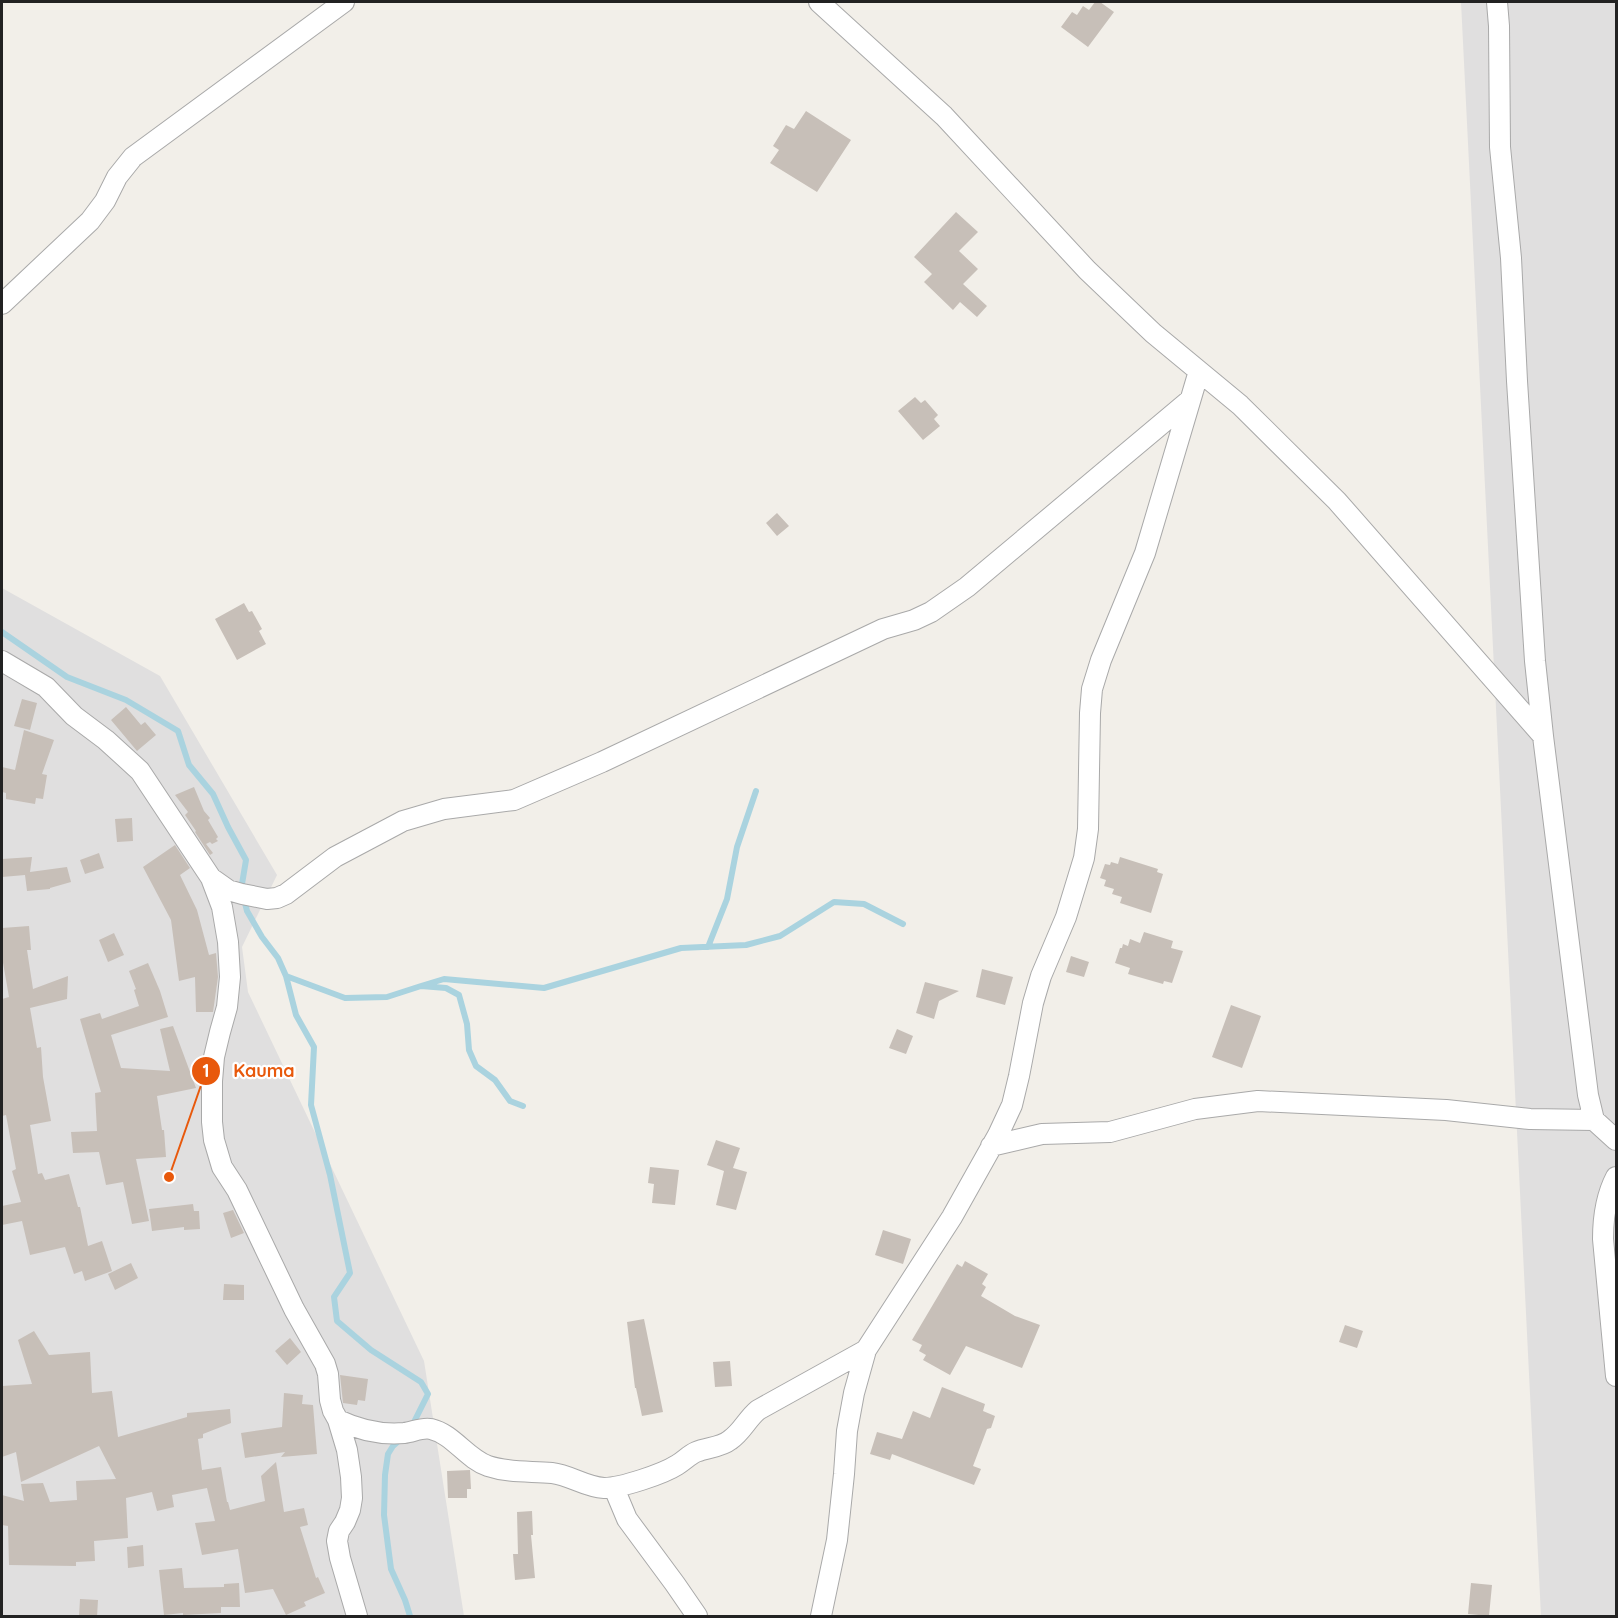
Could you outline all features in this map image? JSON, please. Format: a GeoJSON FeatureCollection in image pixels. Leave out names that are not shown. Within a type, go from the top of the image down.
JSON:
{"type":"FeatureCollection","features":[{"type":"Feature","properties":{"kind":"street"},"geometry":{"type":"LineString","coordinates":[[2,304],[90,221],[105,201],[117,177],[133,157],[344,2]]}},
{"type":"Feature","properties":{"kind":"street"},"geometry":{"type":"LineString","coordinates":[[819,2],[944,116],[1093,275],[1153,333],[1240,405],[1343,508],[1543,736]]}},
{"type":"Feature","properties":{"kind":"street"},"geometry":{"type":"LineString","coordinates":[[1497,2],[1500,147],[1511,258],[1519,419],[1543,736],[1588,1095],[1594,1120],[1617,1140]]}},
{"type":"Feature","properties":{"kind":"street"},"geometry":{"type":"LineString","coordinates":[[821,1617],[837,1540],[847,1431],[854,1393],[866,1350],[952,1217],[1012,1106],[1041,976],[1069,908],[1084,858],[1088,829],[1092,689],[1101,660],[1145,553],[1199,371]]}},
{"type":"Feature","properties":{"kind":"street"},"geometry":{"type":"LineString","coordinates":[[212,878],[228,890],[267,899],[277,898],[286,894],[335,858],[403,821],[444,809],[514,800],[602,762],[883,629],[914,620],[931,612],[967,587],[1190,400]]}},
{"type":"Feature","properties":{"kind":"street"},"geometry":{"type":"LineString","coordinates":[[2,661],[46,687],[74,716],[106,740],[140,771],[212,878],[222,907],[228,942],[230,977],[227,1007],[214,1057],[212,1081],[214,1140],[222,1167],[237,1190],[294,1309],[325,1364],[330,1400],[347,1450],[352,1498],[350,1510],[339,1531],[337,1541],[357,1617]]}},
{"type":"Feature","properties":{"kind":"street"},"geometry":{"type":"LineString","coordinates":[[991,1146],[1042,1134],[1110,1132],[1195,1109],[1258,1101],[1446,1110],[1530,1119],[1594,1120]]}},
{"type":"Feature","properties":{"kind":"street"},"geometry":{"type":"LineString","coordinates":[[1617,1177],[1612,1186],[1603,1221],[1617,1376]]}},
{"type":"Feature","properties":{"kind":"street"},"geometry":{"type":"LineString","coordinates":[[338,1420],[370,1432],[394,1434],[429,1428],[441,1433],[485,1465],[498,1469],[554,1473],[588,1486],[614,1488],[676,1466],[694,1452],[728,1442],[758,1410],[866,1350]]}},
{"type":"Feature","properties":{"kind":"street"},"geometry":{"type":"LineString","coordinates":[[614,1488],[627,1519],[697,1617]]}},
{"type":"Feature","properties":{"kind":"shaded area"},"geometry":{"type":"Polygon","coordinates":[[[1461,2],[1616,2],[1616,1616],[1541,1616],[1461,2]]]}},
{"type":"Feature","properties":{"kind":"shaded area"},"geometry":{"type":"Polygon","coordinates":[[[2,588],[160,676],[277,875],[242,947],[248,992],[424,1361],[464,1616],[2,1616],[2,588]]]}},
{"type":"Feature","properties":{"kind":"building"},"geometry":{"type":"Polygon","coordinates":[[[1095,2],[1100,2],[1114,12],[1088,47],[1061,27],[1072,12],[1077,15],[1083,6],[1089,10],[1095,2]]]}},
{"type":"Feature","properties":{"kind":"building"},"geometry":{"type":"Polygon","coordinates":[[[806,111],[851,140],[817,192],[770,163],[779,150],[773,146],[786,125],[794,129],[806,111]]]}},
{"type":"Feature","properties":{"kind":"building"},"geometry":{"type":"Polygon","coordinates":[[[956,212],[978,232],[959,251],[978,269],[963,284],[987,306],[977,317],[960,302],[953,310],[924,282],[932,274],[914,257],[956,212]]]}},
{"type":"Feature","properties":{"kind":"building"},"geometry":{"type":"Polygon","coordinates":[[[915,397],[921,403],[925,400],[938,415],[934,419],[940,426],[923,440],[898,411],[915,397]]]}},
{"type":"Feature","properties":{"kind":"building"},"geometry":{"type":"Polygon","coordinates":[[[777,513],[789,526],[777,536],[766,523],[777,513]]]}},
{"type":"Feature","properties":{"kind":"building"},"geometry":{"type":"Polygon","coordinates":[[[244,603],[249,612],[252,611],[262,629],[259,631],[266,644],[237,660],[215,619],[244,603]]]}},
{"type":"Feature","properties":{"kind":"building"},"geometry":{"type":"Polygon","coordinates":[[[22,699],[37,703],[30,730],[14,726],[22,699]]]}},
{"type":"Feature","properties":{"kind":"building"},"geometry":{"type":"Polygon","coordinates":[[[126,707],[141,725],[145,722],[156,735],[137,751],[111,720],[126,707]]]}},
{"type":"Feature","properties":{"kind":"building"},"geometry":{"type":"Polygon","coordinates":[[[24,730],[54,740],[42,774],[47,775],[43,799],[36,798],[35,804],[6,799],[6,793],[2,792],[2,767],[15,770],[24,730]]]}},
{"type":"Feature","properties":{"kind":"building"},"geometry":{"type":"Polygon","coordinates":[[[194,787],[218,837],[216,839],[218,841],[206,844],[213,853],[210,855],[185,815],[188,812],[175,795],[194,787]]]}},
{"type":"Feature","properties":{"kind":"building"},"geometry":{"type":"Polygon","coordinates":[[[132,818],[133,841],[117,842],[115,819],[132,818]]]}},
{"type":"Feature","properties":{"kind":"building"},"geometry":{"type":"Polygon","coordinates":[[[175,845],[190,868],[180,875],[197,910],[209,955],[216,953],[218,977],[213,1012],[196,1012],[195,977],[179,981],[171,920],[143,867],[175,845]]]}},
{"type":"Feature","properties":{"kind":"building"},"geometry":{"type":"Polygon","coordinates":[[[99,853],[104,868],[85,874],[80,860],[99,853]]]}},
{"type":"Feature","properties":{"kind":"building"},"geometry":{"type":"Polygon","coordinates":[[[32,857],[30,872],[67,867],[71,882],[50,889],[27,891],[25,875],[2,877],[2,859],[32,857]]]}},
{"type":"Feature","properties":{"kind":"building"},"geometry":{"type":"Polygon","coordinates":[[[1120,857],[1158,869],[1157,872],[1163,874],[1151,913],[1120,903],[1122,897],[1112,894],[1114,889],[1104,886],[1106,880],[1100,878],[1105,864],[1110,865],[1111,862],[1118,864],[1120,857]]]}},
{"type":"Feature","properties":{"kind":"building"},"geometry":{"type":"Polygon","coordinates":[[[29,926],[31,950],[27,950],[33,989],[68,976],[67,999],[30,1008],[37,1048],[41,1047],[43,1077],[51,1121],[30,1125],[38,1174],[42,1173],[45,1180],[69,1174],[78,1207],[80,1207],[88,1246],[102,1241],[112,1271],[85,1281],[82,1271],[74,1274],[65,1247],[30,1255],[22,1221],[2,1225],[2,1206],[21,1202],[12,1171],[16,1169],[6,1115],[2,1116],[2,999],[9,997],[2,957],[2,928],[29,926]]]}},
{"type":"Feature","properties":{"kind":"building"},"geometry":{"type":"Polygon","coordinates":[[[1144,932],[1173,941],[1171,948],[1183,951],[1172,983],[1164,981],[1163,984],[1128,974],[1130,968],[1115,963],[1123,944],[1128,946],[1130,939],[1140,943],[1144,932]]]}},
{"type":"Feature","properties":{"kind":"building"},"geometry":{"type":"Polygon","coordinates":[[[114,933],[124,955],[108,962],[99,940],[114,933]]]}},
{"type":"Feature","properties":{"kind":"building"},"geometry":{"type":"Polygon","coordinates":[[[1071,956],[1089,962],[1084,977],[1066,972],[1071,956]]]}},
{"type":"Feature","properties":{"kind":"building"},"geometry":{"type":"Polygon","coordinates":[[[148,963],[168,1017],[111,1035],[121,1068],[170,1071],[160,1029],[173,1026],[196,1088],[157,1096],[162,1130],[164,1130],[166,1157],[136,1159],[149,1221],[132,1224],[123,1182],[106,1185],[99,1152],[73,1153],[71,1132],[97,1131],[95,1093],[101,1092],[80,1019],[100,1013],[102,1019],[139,1006],[129,971],[148,963]]]}},
{"type":"Feature","properties":{"kind":"building"},"geometry":{"type":"Polygon","coordinates":[[[982,969],[1013,977],[1005,1005],[976,997],[982,969]]]}},
{"type":"Feature","properties":{"kind":"building"},"geometry":{"type":"Polygon","coordinates":[[[925,982],[959,991],[939,1001],[934,1019],[916,1013],[925,982]]]}},
{"type":"Feature","properties":{"kind":"building"},"geometry":{"type":"Polygon","coordinates":[[[1231,1005],[1261,1016],[1242,1068],[1212,1057],[1231,1005]]]}},
{"type":"Feature","properties":{"kind":"building"},"geometry":{"type":"Polygon","coordinates":[[[897,1029],[913,1036],[906,1054],[889,1048],[897,1029]]]}},
{"type":"Feature","properties":{"kind":"building"},"geometry":{"type":"Polygon","coordinates":[[[716,1140],[740,1148],[733,1168],[747,1172],[736,1210],[716,1205],[724,1171],[707,1165],[716,1140]]]}},
{"type":"Feature","properties":{"kind":"building"},"geometry":{"type":"Polygon","coordinates":[[[650,1167],[679,1170],[675,1205],[652,1203],[654,1184],[648,1183],[650,1167]]]}},
{"type":"Feature","properties":{"kind":"building"},"geometry":{"type":"Polygon","coordinates":[[[193,1204],[194,1211],[199,1211],[200,1229],[184,1230],[184,1227],[152,1231],[149,1209],[193,1204]]]}},
{"type":"Feature","properties":{"kind":"building"},"geometry":{"type":"Polygon","coordinates":[[[233,1210],[244,1233],[231,1238],[223,1213],[233,1210]]]}},
{"type":"Feature","properties":{"kind":"building"},"geometry":{"type":"Polygon","coordinates":[[[883,1230],[911,1239],[903,1264],[875,1255],[883,1230]]]}},
{"type":"Feature","properties":{"kind":"building"},"geometry":{"type":"Polygon","coordinates":[[[965,1261],[988,1274],[982,1284],[986,1287],[981,1296],[1015,1316],[1040,1325],[1022,1368],[966,1346],[950,1375],[923,1360],[926,1355],[919,1351],[922,1345],[912,1340],[957,1264],[962,1267],[965,1261]]]}},
{"type":"Feature","properties":{"kind":"building"},"geometry":{"type":"Polygon","coordinates":[[[131,1263],[138,1278],[115,1290],[108,1274],[131,1263]]]}},
{"type":"Feature","properties":{"kind":"building"},"geometry":{"type":"Polygon","coordinates":[[[224,1284],[244,1285],[244,1300],[223,1300],[224,1284]]]}},
{"type":"Feature","properties":{"kind":"building"},"geometry":{"type":"Polygon","coordinates":[[[644,1319],[663,1412],[642,1416],[635,1388],[627,1322],[644,1319]]]}},
{"type":"Feature","properties":{"kind":"building"},"geometry":{"type":"Polygon","coordinates":[[[1345,1325],[1363,1331],[1357,1348],[1339,1342],[1345,1325]]]}},
{"type":"Feature","properties":{"kind":"building"},"geometry":{"type":"Polygon","coordinates":[[[34,1331],[49,1355],[90,1352],[92,1393],[112,1391],[118,1437],[187,1417],[187,1413],[230,1409],[231,1423],[203,1434],[203,1438],[198,1439],[202,1470],[221,1467],[230,1510],[265,1501],[261,1476],[276,1462],[284,1512],[304,1508],[308,1525],[300,1527],[316,1578],[318,1577],[325,1593],[304,1602],[306,1606],[286,1615],[273,1589],[245,1593],[238,1549],[202,1555],[195,1523],[215,1521],[207,1488],[172,1495],[174,1507],[157,1511],[152,1492],[126,1498],[128,1538],[94,1541],[95,1561],[76,1562],[76,1566],[9,1565],[8,1526],[2,1525],[2,1495],[24,1501],[21,1484],[43,1483],[50,1502],[77,1500],[76,1481],[116,1479],[99,1446],[21,1482],[16,1452],[2,1457],[2,1386],[32,1384],[18,1340],[34,1331]]]}},
{"type":"Feature","properties":{"kind":"building"},"geometry":{"type":"Polygon","coordinates":[[[290,1338],[301,1352],[287,1365],[275,1351],[290,1338]]]}},
{"type":"Feature","properties":{"kind":"building"},"geometry":{"type":"Polygon","coordinates":[[[730,1361],[732,1386],[715,1387],[713,1362],[730,1361]]]}},
{"type":"Feature","properties":{"kind":"building"},"geometry":{"type":"Polygon","coordinates":[[[340,1375],[368,1379],[365,1401],[358,1400],[357,1405],[343,1403],[340,1375]]]}},
{"type":"Feature","properties":{"kind":"building"},"geometry":{"type":"Polygon","coordinates":[[[942,1387],[985,1404],[983,1411],[995,1416],[991,1428],[987,1429],[973,1466],[981,1469],[974,1485],[892,1454],[890,1460],[870,1454],[877,1432],[902,1439],[913,1411],[930,1418],[942,1387]]]}},
{"type":"Feature","properties":{"kind":"building"},"geometry":{"type":"Polygon","coordinates":[[[284,1393],[303,1395],[302,1404],[313,1405],[317,1454],[281,1457],[285,1452],[245,1458],[241,1433],[282,1427],[284,1393]]]}},
{"type":"Feature","properties":{"kind":"building"},"geometry":{"type":"Polygon","coordinates":[[[470,1470],[471,1489],[467,1489],[467,1498],[448,1498],[447,1471],[470,1470]]]}},
{"type":"Feature","properties":{"kind":"building"},"geometry":{"type":"Polygon","coordinates":[[[532,1511],[533,1535],[531,1535],[535,1578],[515,1580],[513,1554],[518,1554],[517,1512],[532,1511]]]}},
{"type":"Feature","properties":{"kind":"building"},"geometry":{"type":"Polygon","coordinates":[[[143,1545],[144,1566],[128,1568],[127,1547],[143,1545]]]}},
{"type":"Feature","properties":{"kind":"building"},"geometry":{"type":"Polygon","coordinates":[[[182,1568],[184,1588],[224,1587],[224,1584],[239,1583],[240,1607],[221,1607],[221,1613],[164,1615],[159,1570],[182,1568]]]}},
{"type":"Feature","properties":{"kind":"building"},"geometry":{"type":"Polygon","coordinates":[[[1471,1583],[1492,1585],[1489,1616],[1468,1614],[1471,1583]]]}},
{"type":"Feature","properties":{"kind":"building"},"geometry":{"type":"Polygon","coordinates":[[[80,1599],[98,1600],[97,1617],[79,1617],[80,1599]]]}},
{"type":"Feature","properties":{"kind":"waterway"},"geometry":{"type":"LineString","coordinates":[[2,632],[67,677],[126,700],[178,731],[189,765],[213,794],[246,860],[241,890]]}},
{"type":"Feature","properties":{"kind":"waterway"},"geometry":{"type":"LineString","coordinates":[[708,947],[727,899],[737,847],[756,791]]}},
{"type":"Feature","properties":{"kind":"waterway"},"geometry":{"type":"LineString","coordinates":[[244,899],[247,911],[278,958],[286,976],[296,1015],[314,1047],[311,1105],[330,1175],[350,1273],[334,1297],[337,1321],[371,1350],[421,1382],[428,1394],[412,1426]]}},
{"type":"Feature","properties":{"kind":"waterway"},"geometry":{"type":"LineString","coordinates":[[421,986],[444,979],[544,988],[681,948],[746,945],[780,936],[834,902],[864,904],[903,924]]}},
{"type":"Feature","properties":{"kind":"waterway"},"geometry":{"type":"LineString","coordinates":[[286,976],[345,998],[387,997],[421,986],[446,988],[459,995],[467,1024],[469,1050],[476,1066],[495,1080],[510,1101],[523,1106]]}},
{"type":"Feature","properties":{"kind":"waterway"},"geometry":{"type":"LineString","coordinates":[[402,1438],[388,1454],[384,1515],[391,1569],[410,1616]]}},
{"type":"Feature","properties":{"kind":"place","name":"Kauma"},"geometry":{"type":"Point","coordinates":[169,1177]}}]}
